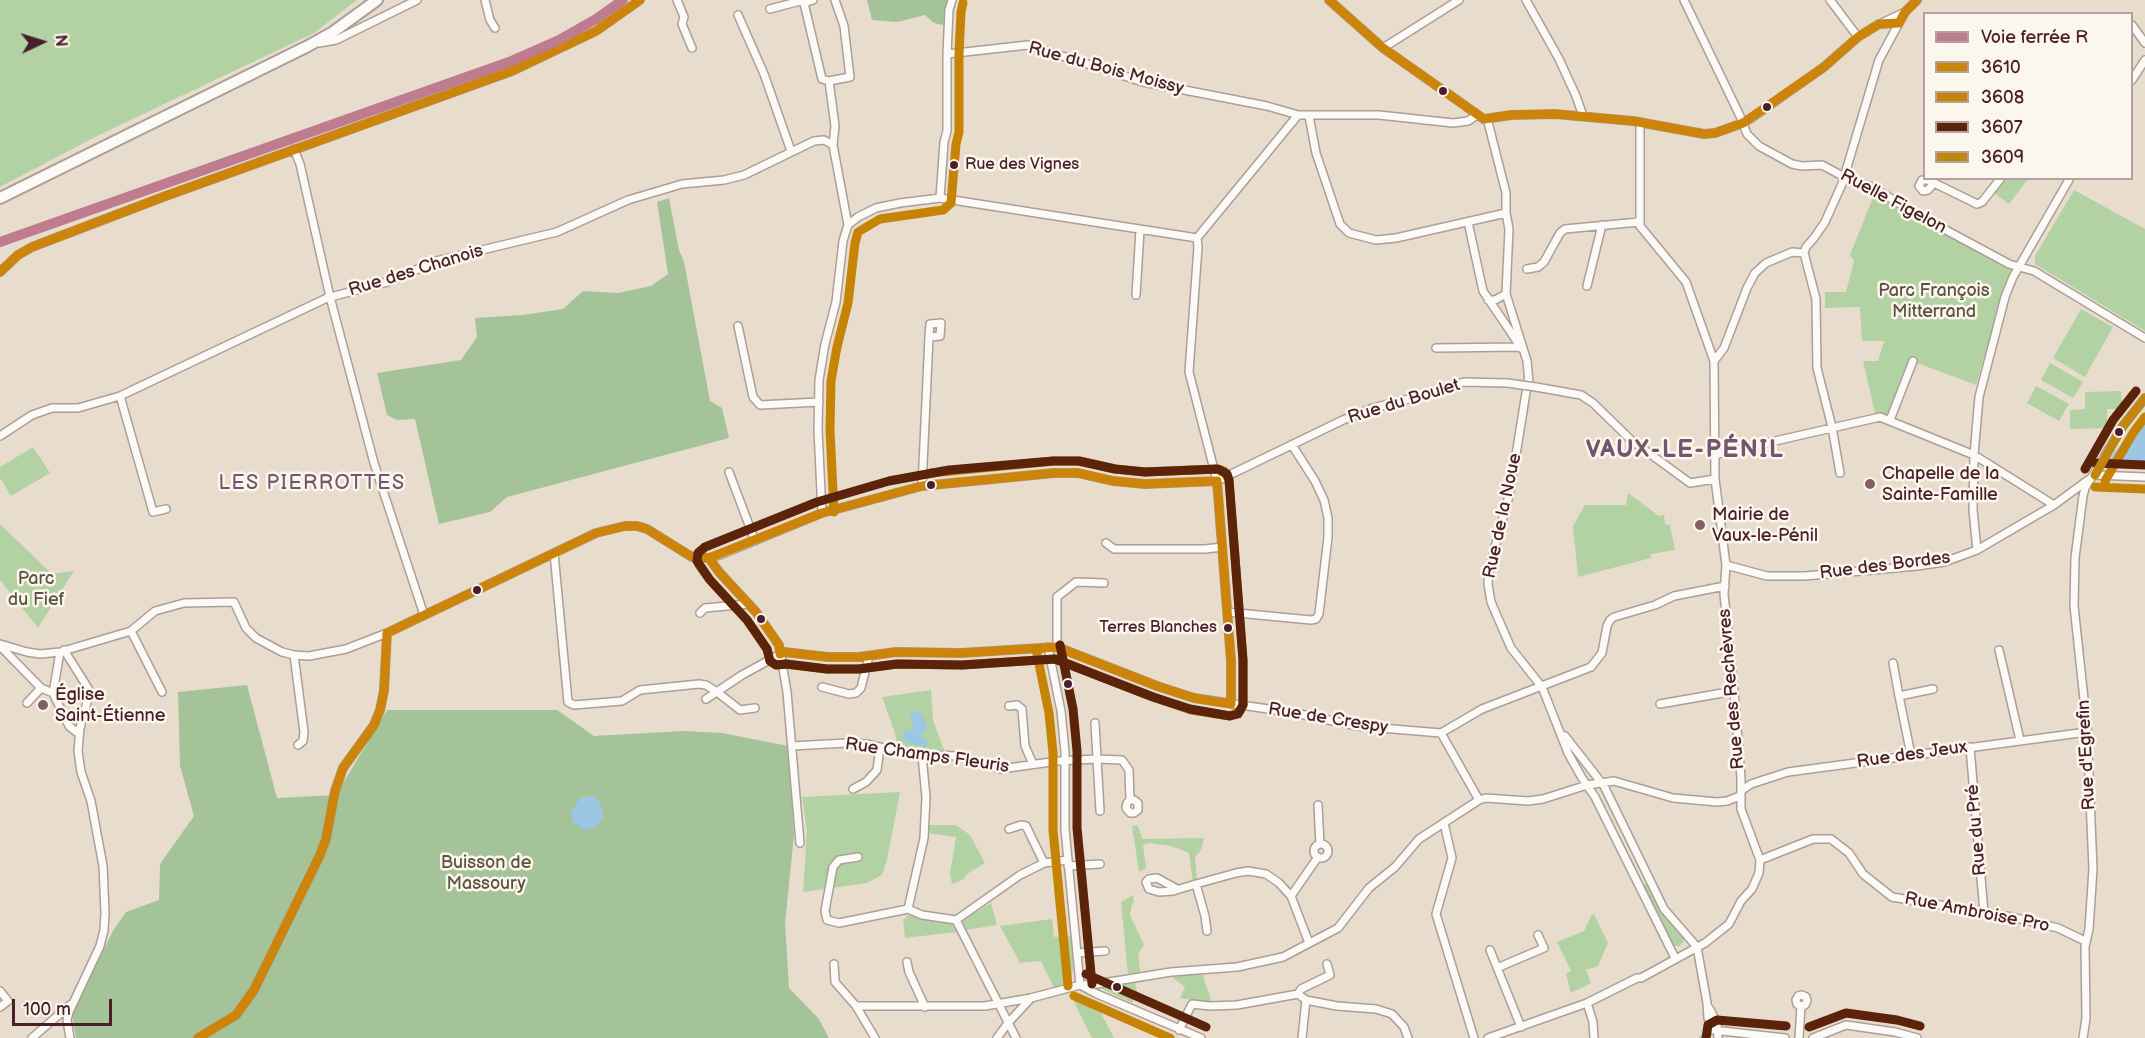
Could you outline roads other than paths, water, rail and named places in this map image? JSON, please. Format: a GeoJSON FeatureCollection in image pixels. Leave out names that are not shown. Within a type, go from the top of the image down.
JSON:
{"type":"FeatureCollection","features":[{"type":"Feature","properties":{"kind":"main road"},"geometry":{"type":"LineString","coordinates":[[0,198],[308,46],[333,32],[377,0]]}},
{"type":"Feature","properties":{"kind":"street"},"geometry":{"type":"LineString","coordinates":[[308,46],[336,40],[407,2],[417,0]]}},
{"type":"Feature","properties":{"kind":"street"},"geometry":{"type":"LineString","coordinates":[[485,0],[490,20],[495,28]]}},
{"type":"Feature","properties":{"kind":"street"},"geometry":{"type":"LineString","coordinates":[[0,272],[18,255],[32,248],[163,197],[512,71],[596,31],[640,0]]}},
{"type":"Feature","properties":{"kind":"street"},"geometry":{"type":"LineString","coordinates":[[677,0],[684,17],[682,24],[692,48]]}},
{"type":"Feature","properties":{"kind":"street"},"geometry":{"type":"LineString","coordinates":[[770,9],[813,0]]}},
{"type":"Feature","properties":{"kind":"street"},"geometry":{"type":"LineString","coordinates":[[804,3],[822,79],[829,81],[850,77],[844,26],[835,0]]}},
{"type":"Feature","properties":{"kind":"street"},"geometry":{"type":"LineString","coordinates":[[940,198],[944,142],[947,131],[947,54],[949,10],[952,0]]}},
{"type":"Feature","properties":{"kind":"street"},"geometry":{"type":"LineString","coordinates":[[1329,0],[1383,48],[1480,117]]}},
{"type":"Feature","properties":{"kind":"street"},"geometry":{"type":"LineString","coordinates":[[1383,48],[1459,0]]}},
{"type":"Feature","properties":{"kind":"street"},"geometry":{"type":"LineString","coordinates":[[1526,0],[1559,59],[1583,116]]}},
{"type":"Feature","properties":{"kind":"street","name":"Ruelle Figelon"},"geometry":{"type":"LineString","coordinates":[[1684,0],[1752,140],[1792,164],[1822,165],[1850,180],[1872,187],[1918,215],[2009,264],[2034,271],[2145,338]]}},
{"type":"Feature","properties":{"kind":"street"},"geometry":{"type":"LineString","coordinates":[[1830,0],[1858,37]]}},
{"type":"Feature","properties":{"kind":"street"},"geometry":{"type":"LineString","coordinates":[[1840,473],[1832,427],[1817,368],[1816,299],[1804,254],[1806,247],[1825,222],[1844,176],[1879,60],[1905,12],[1917,0]]}},
{"type":"Feature","properties":{"kind":"street","name":"Rue du Bois Moissy"},"geometry":{"type":"LineString","coordinates":[[947,54],[1028,45],[1143,82],[1267,106],[1298,115],[1379,115],[1453,123],[1480,117],[1555,114],[1640,122],[1704,134],[1715,133],[1743,123],[1824,67],[1858,37],[1905,12]]}},
{"type":"Feature","properties":{"kind":"street"},"geometry":{"type":"LineString","coordinates":[[738,15],[770,90],[791,152]]}},
{"type":"Feature","properties":{"kind":"street"},"geometry":{"type":"LineString","coordinates":[[1879,24],[1899,23]]}},
{"type":"Feature","properties":{"kind":"street"},"geometry":{"type":"LineString","coordinates":[[2133,26],[2145,42]]}},
{"type":"Feature","properties":{"kind":"street"},"geometry":{"type":"LineString","coordinates":[[2133,78],[2145,60]]}},
{"type":"Feature","properties":{"kind":"street"},"geometry":{"type":"LineString","coordinates":[[822,513],[819,380],[825,344],[836,302],[843,241],[848,225],[833,145],[835,126],[829,81]]}},
{"type":"Feature","properties":{"kind":"street"},"geometry":{"type":"LineString","coordinates":[[1231,704],[1231,661],[1217,481],[1189,372],[1197,238],[1298,115]]}},
{"type":"Feature","properties":{"kind":"street"},"geometry":{"type":"LineString","coordinates":[[1309,116],[1316,153],[1340,224],[1349,233],[1376,240],[1386,239],[1506,213]]}},
{"type":"Feature","properties":{"kind":"street","name":"Rue de la Noue"},"geometry":{"type":"LineString","coordinates":[[1480,117],[1488,123],[1506,194],[1509,229],[1506,294],[1528,368],[1510,492],[1492,555],[1488,584],[1491,602],[1504,635],[1542,687],[1568,753],[1595,797],[1675,958]]}},
{"type":"Feature","properties":{"kind":"street"},"geometry":{"type":"LineString","coordinates":[[1640,122],[1639,222],[1643,232],[1686,282],[1714,361]]}},
{"type":"Feature","properties":{"kind":"street","name":"Rue des Chanois"},"geometry":{"type":"LineString","coordinates":[[0,436],[40,412],[52,408],[86,407],[120,396],[305,306],[330,297],[391,281],[436,261],[557,232],[628,200],[682,184],[724,180],[744,175],[814,141],[824,140],[833,145]]}},
{"type":"Feature","properties":{"kind":"street"},"geometry":{"type":"LineString","coordinates":[[294,149],[300,164],[330,297],[374,463],[424,615]]}},
{"type":"Feature","properties":{"kind":"street"},"geometry":{"type":"LineString","coordinates":[[1934,183],[1977,204],[1983,202],[2000,180]]}},
{"type":"Feature","properties":{"kind":"street"},"geometry":{"type":"LineString","coordinates":[[1977,550],[1973,510],[1974,455],[1979,397],[2005,297],[2018,266],[2069,180]]}},
{"type":"Feature","properties":{"kind":"street"},"geometry":{"type":"LineString","coordinates":[[848,225],[876,208],[900,202],[940,198],[1197,238]]}},
{"type":"Feature","properties":{"kind":"street","name":"Rue de la Noue"},"geometry":{"type":"LineString","coordinates":[[1468,222],[1483,291],[1521,348]]}},
{"type":"Feature","properties":{"kind":"street"},"geometry":{"type":"LineString","coordinates":[[1527,269],[1538,267],[1544,262],[1560,233],[1565,229],[1639,222]]}},
{"type":"Feature","properties":{"kind":"street"},"geometry":{"type":"LineString","coordinates":[[1587,286],[1602,225]]}},
{"type":"Feature","properties":{"kind":"street"},"geometry":{"type":"LineString","coordinates":[[1136,295],[1140,230]]}},
{"type":"Feature","properties":{"kind":"street"},"geometry":{"type":"LineString","coordinates":[[1714,361],[1724,348],[1755,273],[1766,263],[1792,252],[1804,254]]}},
{"type":"Feature","properties":{"kind":"street"},"geometry":{"type":"LineString","coordinates":[[1488,300],[1495,300],[1506,294]]}},
{"type":"Feature","properties":{"kind":"street"},"geometry":{"type":"LineString","coordinates":[[738,326],[753,397],[760,405],[819,402]]}},
{"type":"Feature","properties":{"kind":"street"},"geometry":{"type":"LineString","coordinates":[[922,486],[929,337]]}},
{"type":"Feature","properties":{"kind":"street"},"geometry":{"type":"LineString","coordinates":[[1436,348],[1521,348]]}},
{"type":"Feature","properties":{"kind":"street","name":"Rue des Rechèvres"},"geometry":{"type":"LineString","coordinates":[[1714,361],[1714,479],[1726,565],[1725,612],[1734,691],[1741,809],[1760,860]]}},
{"type":"Feature","properties":{"kind":"street"},"geometry":{"type":"LineString","coordinates":[[1890,420],[1913,361]]}},
{"type":"Feature","properties":{"kind":"street","name":"Rue du Boulet"},"geometry":{"type":"LineString","coordinates":[[1217,481],[1343,420],[1373,408],[1464,382],[1507,383],[1581,395],[1593,402],[1631,440],[1690,483],[1714,479]]}},
{"type":"Feature","properties":{"kind":"street"},"geometry":{"type":"LineString","coordinates":[[120,396],[153,512],[166,509]]}},
{"type":"Feature","properties":{"kind":"street","name":"Rue d'Egrefin"},"geometry":{"type":"LineString","coordinates":[[2083,1038],[2086,1017],[2085,941],[2089,929],[2093,869],[2088,732],[2076,641],[2073,591],[2075,558],[2082,496],[2123,426],[2145,398]]}},
{"type":"Feature","properties":{"kind":"street"},"geometry":{"type":"LineString","coordinates":[[1714,455],[1880,417],[1974,455],[2054,505]]}},
{"type":"Feature","properties":{"kind":"street"},"geometry":{"type":"LineString","coordinates":[[1227,612],[1311,620],[1316,619],[1319,614],[1328,518],[1324,500],[1315,481],[1292,445]]}},
{"type":"Feature","properties":{"kind":"street"},"geometry":{"type":"LineString","coordinates":[[729,472],[755,541]]}},
{"type":"Feature","properties":{"kind":"street"},"geometry":{"type":"LineString","coordinates":[[0,645],[40,654],[62,651],[131,631],[155,611],[184,603],[234,602],[242,621],[251,634],[266,645],[294,655],[309,656],[346,649],[387,633],[596,532],[625,526],[647,529],[692,557],[708,558],[822,513],[922,486],[1054,473],[1078,473],[1113,481],[1145,484],[1217,481]]}},
{"type":"Feature","properties":{"kind":"street"},"geometry":{"type":"LineString","coordinates":[[2095,475],[2145,477]]}},
{"type":"Feature","properties":{"kind":"street","name":"Rue des Bordes"},"geometry":{"type":"LineString","coordinates":[[1726,565],[1767,576],[1805,576],[1935,564],[1977,550],[2054,505],[2095,475]]}},
{"type":"Feature","properties":{"kind":"street"},"geometry":{"type":"LineString","coordinates":[[1106,543],[1114,549],[1222,547]]}},
{"type":"Feature","properties":{"kind":"street"},"geometry":{"type":"LineString","coordinates":[[554,553],[568,702],[574,705],[622,701],[640,690],[699,684],[706,685],[740,710],[755,708]]}},
{"type":"Feature","properties":{"kind":"street"},"geometry":{"type":"LineString","coordinates":[[708,558],[749,604],[779,645],[787,692],[800,843]]}},
{"type":"Feature","properties":{"kind":"street"},"geometry":{"type":"LineString","coordinates":[[1057,648],[1057,597],[1076,582],[1104,583]]}},
{"type":"Feature","properties":{"kind":"street"},"geometry":{"type":"LineString","coordinates":[[856,1006],[924,1007],[997,1004],[1080,985],[1158,974],[1237,967],[1283,957],[1338,928],[1369,888],[1395,867],[1419,838],[1479,800],[1441,733],[1482,709],[1591,667],[1602,653],[1607,626],[1614,617],[1655,605],[1674,596],[1725,586]]}},
{"type":"Feature","properties":{"kind":"street"},"geometry":{"type":"LineString","coordinates":[[700,613],[705,608],[749,604]]}},
{"type":"Feature","properties":{"kind":"street"},"geometry":{"type":"LineString","coordinates":[[131,631],[162,692]]}},
{"type":"Feature","properties":{"kind":"street"},"geometry":{"type":"LineString","coordinates":[[198,1038],[236,1015],[254,990],[320,855],[326,839],[335,791],[343,768],[374,725],[380,710],[384,691],[387,633]]}},
{"type":"Feature","properties":{"kind":"street"},"geometry":{"type":"LineString","coordinates":[[0,645],[41,688],[53,693]]}},
{"type":"Feature","properties":{"kind":"street"},"geometry":{"type":"LineString","coordinates":[[1048,647],[1061,711],[1066,760],[1065,830],[1080,985]]}},
{"type":"Feature","properties":{"kind":"street","name":"Rue de Crespy"},"geometry":{"type":"LineString","coordinates":[[780,654],[784,652],[828,657],[869,656],[896,652],[961,653],[1057,648],[1194,698],[1295,713],[1357,726],[1441,733]]}},
{"type":"Feature","properties":{"kind":"street"},"geometry":{"type":"LineString","coordinates":[[1999,650],[2020,740]]}},
{"type":"Feature","properties":{"kind":"street"},"geometry":{"type":"LineString","coordinates":[[62,651],[53,693],[69,726],[79,734]]}},
{"type":"Feature","properties":{"kind":"street"},"geometry":{"type":"LineString","coordinates":[[62,651],[88,688],[89,695],[79,734],[78,751],[81,772],[91,801],[103,866],[105,913],[100,946],[72,1003],[67,1020],[70,1038]]}},
{"type":"Feature","properties":{"kind":"street"},"geometry":{"type":"LineString","coordinates":[[706,699],[780,654]]}},
{"type":"Feature","properties":{"kind":"street"},"geometry":{"type":"LineString","coordinates":[[294,655],[304,732],[303,741],[298,745]]}},
{"type":"Feature","properties":{"kind":"street"},"geometry":{"type":"LineString","coordinates":[[822,687],[849,694],[856,693],[861,688],[869,656]]}},
{"type":"Feature","properties":{"kind":"street"},"geometry":{"type":"LineString","coordinates":[[1893,663],[1911,755]]}},
{"type":"Feature","properties":{"kind":"street"},"geometry":{"type":"LineString","coordinates":[[27,703],[41,688]]}},
{"type":"Feature","properties":{"kind":"street"},"geometry":{"type":"LineString","coordinates":[[1899,696],[1932,689]]}},
{"type":"Feature","properties":{"kind":"street"},"geometry":{"type":"LineString","coordinates":[[1660,704],[1734,691]]}},
{"type":"Feature","properties":{"kind":"street"},"geometry":{"type":"LineString","coordinates":[[1010,706],[1017,705],[1022,709],[1025,746],[1033,764]]}},
{"type":"Feature","properties":{"kind":"street"},"geometry":{"type":"LineString","coordinates":[[1095,723],[1100,811]]}},
{"type":"Feature","properties":{"kind":"street","name":"Rue de la Noue"},"geometry":{"type":"LineString","coordinates":[[1560,729],[1600,782],[1664,909],[1697,947]]}},
{"type":"Feature","properties":{"kind":"street","name":"Rue des Jeux"},"geometry":{"type":"LineString","coordinates":[[1479,800],[1486,798],[1528,801],[1543,799],[1600,782],[1620,782],[1673,798],[1727,801],[1751,784],[1788,772],[2088,732]]}},
{"type":"Feature","properties":{"kind":"street","name":"Rue Champs Fleuris"},"geometry":{"type":"LineString","coordinates":[[792,747],[846,743],[922,756],[958,756],[1001,769],[1066,760],[1122,760],[1129,770],[1130,800]]}},
{"type":"Feature","properties":{"kind":"street"},"geometry":{"type":"LineString","coordinates":[[853,789],[866,782],[877,770],[880,747]]}},
{"type":"Feature","properties":{"kind":"street","name":"Rue du Pré"},"geometry":{"type":"LineString","coordinates":[[1970,747],[1984,913]]}},
{"type":"Feature","properties":{"kind":"street"},"geometry":{"type":"LineString","coordinates":[[908,909],[924,838],[926,797],[922,756]]}},
{"type":"Feature","properties":{"kind":"street"},"geometry":{"type":"LineString","coordinates":[[1290,896],[1318,857],[1314,848],[1320,844],[1318,805]]}},
{"type":"Feature","properties":{"kind":"street"},"geometry":{"type":"LineString","coordinates":[[1444,823],[1452,858],[1436,914],[1474,1038]]}},
{"type":"Feature","properties":{"kind":"street"},"geometry":{"type":"LineString","coordinates":[[1009,829],[1021,825],[1026,826],[1044,863]]}},
{"type":"Feature","properties":{"kind":"street","name":"Rue Ambroise Pro"},"geometry":{"type":"LineString","coordinates":[[1760,860],[1813,839],[1831,839],[1849,853],[1863,874],[1892,897],[2058,928],[2085,941]]}},
{"type":"Feature","properties":{"kind":"street"},"geometry":{"type":"LineString","coordinates":[[858,857],[839,860],[833,867],[825,910],[827,920],[839,923],[908,909],[922,915],[956,920],[1020,875],[1044,863],[1100,864]]}},
{"type":"Feature","properties":{"kind":"street"},"geometry":{"type":"LineString","coordinates":[[1488,1038],[1587,1003],[1636,978],[1641,978],[1722,932],[1730,924],[1741,901],[1752,889],[1759,873],[1760,860]]}},
{"type":"Feature","properties":{"kind":"street"},"geometry":{"type":"LineString","coordinates":[[1177,890],[1248,871],[1266,874],[1279,883],[1290,896],[1309,943]]}},
{"type":"Feature","properties":{"kind":"street"},"geometry":{"type":"LineString","coordinates":[[1196,884],[1207,931]]}},
{"type":"Feature","properties":{"kind":"street"},"geometry":{"type":"LineString","coordinates":[[956,920],[1016,1038]]}},
{"type":"Feature","properties":{"kind":"street"},"geometry":{"type":"LineString","coordinates":[[1497,968],[1544,948],[1538,935]]}},
{"type":"Feature","properties":{"kind":"street"},"geometry":{"type":"LineString","coordinates":[[1697,947],[1707,1003],[1718,1035],[1785,1038]]}},
{"type":"Feature","properties":{"kind":"street"},"geometry":{"type":"LineString","coordinates":[[1490,950],[1521,1027]]}},
{"type":"Feature","properties":{"kind":"street"},"geometry":{"type":"LineString","coordinates":[[1077,953],[1105,951]]}},
{"type":"Feature","properties":{"kind":"street"},"geometry":{"type":"LineString","coordinates":[[907,962],[924,1007]]}},
{"type":"Feature","properties":{"kind":"street"},"geometry":{"type":"LineString","coordinates":[[834,964],[835,982],[856,1006],[874,1038]]}},
{"type":"Feature","properties":{"kind":"street"},"geometry":{"type":"LineString","coordinates":[[1298,994],[1301,989],[1330,975],[1327,964]]}},
{"type":"Feature","properties":{"kind":"street"},"geometry":{"type":"LineString","coordinates":[[1080,985],[1179,1030],[1202,1038]]}},
{"type":"Feature","properties":{"kind":"street"},"geometry":{"type":"LineString","coordinates":[[0,991],[8,1001],[0,1007]]}},
{"type":"Feature","properties":{"kind":"street"},"geometry":{"type":"LineString","coordinates":[[1179,1030],[1192,1004],[1237,1005],[1298,994],[1306,1000],[1337,1006],[1376,1009],[1392,1014],[1404,1027],[1408,1038]]}},
{"type":"Feature","properties":{"kind":"street"},"geometry":{"type":"LineString","coordinates":[[997,1038],[1031,998]]}},
{"type":"Feature","properties":{"kind":"street"},"geometry":{"type":"LineString","coordinates":[[1302,1038],[1306,1000]]}},
{"type":"Feature","properties":{"kind":"street"},"geometry":{"type":"LineString","coordinates":[[32,1038],[72,1003]]}},
{"type":"Feature","properties":{"kind":"street"},"geometry":{"type":"LineString","coordinates":[[1587,1003],[1593,1022],[1594,1038]]}},
{"type":"Feature","properties":{"kind":"street"},"geometry":{"type":"LineString","coordinates":[[1799,1038],[1801,1006]]}},
{"type":"Feature","properties":{"kind":"street"},"geometry":{"type":"LineString","coordinates":[[47,1024],[62,1019],[67,1020]]}},
{"type":"Feature","properties":{"kind":"street"},"geometry":{"type":"LineString","coordinates":[[1813,1038],[1846,1025],[1895,1032],[1917,1038]]}},
{"type":"Feature","properties":{"kind":"water"},"geometry":{"type":"Polygon","coordinates":[[[2145,413],[2145,466],[2116,465],[2110,458],[2145,413]]]}},
{"type":"Feature","properties":{"kind":"water"},"geometry":{"type":"Polygon","coordinates":[[[918,711],[923,716],[927,730],[919,736],[929,742],[926,747],[901,738],[902,733],[914,730],[910,714],[918,711]]]}},
{"type":"Feature","properties":{"kind":"water"},"geometry":{"type":"Polygon","coordinates":[[[593,796],[600,803],[604,817],[595,827],[585,830],[573,822],[571,812],[580,798],[593,796]]]}},
{"type":"Feature","properties":{"kind":"waterway"},"geometry":{"type":"LineString","coordinates":[[1700,1038],[1707,1032]]}},
{"type":"Feature","properties":{"kind":"rail line","name":"R"},"geometry":{"type":"LineString","coordinates":[[0,242],[509,62],[559,40],[596,19],[623,0]]}},
{"type":"Feature","properties":{"kind":"place","name":"Rue des Vignes"},"geometry":{"type":"Point","coordinates":[954,165]}},
{"type":"Feature","properties":{"kind":"place","name":"Chapelle de la Sainte-Famille"},"geometry":{"type":"Point","coordinates":[1870,484]}},
{"type":"Feature","properties":{"kind":"place","name":"Mairie de Vaux-le-Pénil"},"geometry":{"type":"Point","coordinates":[1700,525]}},
{"type":"Feature","properties":{"kind":"place","name":"Terres Blanches"},"geometry":{"type":"Point","coordinates":[1228,628]}},
{"type":"Feature","properties":{"kind":"place","name":"Église Saint-Étienne"},"geometry":{"type":"Point","coordinates":[43,705]}},
{"type":"Feature","properties":{"kind":"district","name":"VAUX-LE-PÉNIL"},"geometry":{"type":"Point","coordinates":[1685,451]}},
{"type":"Feature","properties":{"kind":"district","name":"LES PIERROTTES"},"geometry":{"type":"Point","coordinates":[312,484]}},
{"type":"Feature","properties":{"kind":"park label","name":"Parc François Mitterrand"},"geometry":{"type":"Point","coordinates":[1934,301]}},
{"type":"Feature","properties":{"kind":"park label","name":"Parc du Fief"},"geometry":{"type":"Point","coordinates":[36,589]}},
{"type":"Feature","properties":{"kind":"park label","name":"Buisson de Massoury"},"geometry":{"type":"Point","coordinates":[486,873]}}]}
